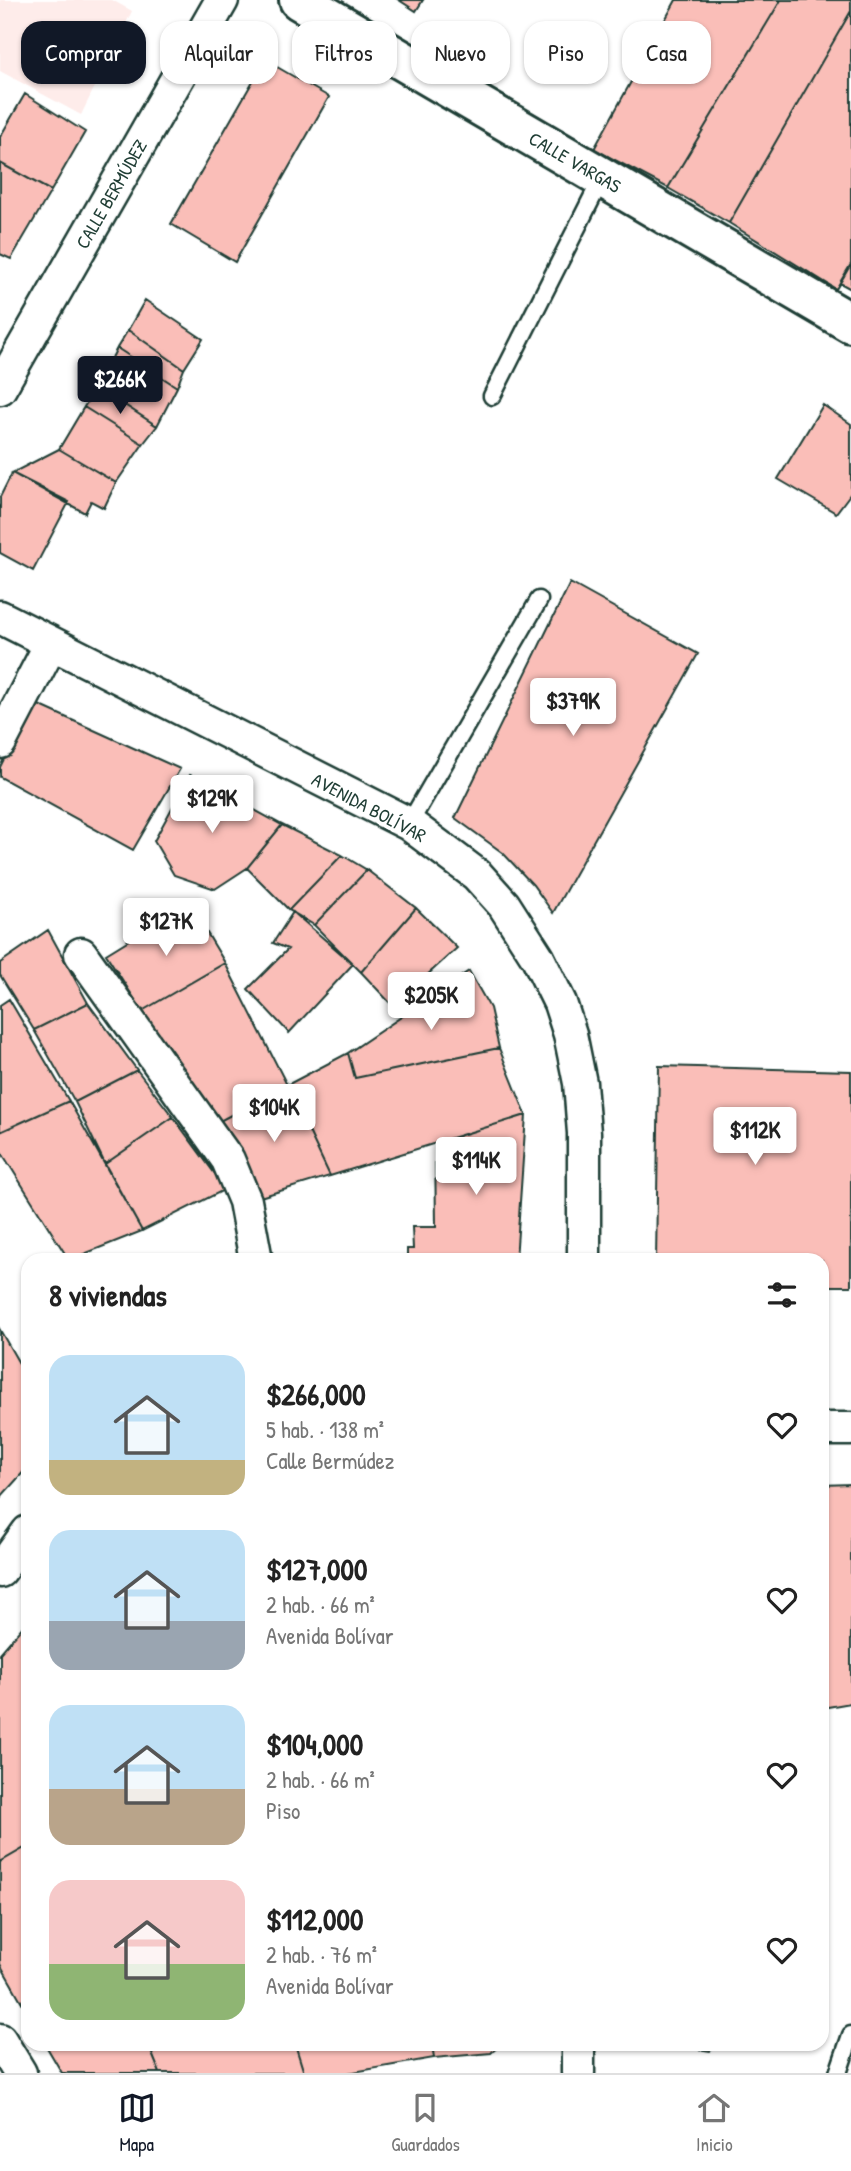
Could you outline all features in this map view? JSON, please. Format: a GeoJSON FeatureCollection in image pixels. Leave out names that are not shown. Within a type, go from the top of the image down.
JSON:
{"type":"FeatureCollection","features":[{"type":"Feature","properties":{"kind":"street","name":"CALLE BERMÚDEZ"},"geometry":{"type":"LineString","coordinates":[[0,388],[222,0]]}},
{"type":"Feature","properties":{"kind":"street","name":"CALLE VARGAS"},"geometry":{"type":"LineString","coordinates":[[299,0],[851,323]]}},
{"type":"Feature","properties":{"kind":"street","name":"AVENIDA BOLÍVAR"},"geometry":{"type":"LineString","coordinates":[[0,617],[409,824],[477,875],[491,890],[538,958],[560,1003],[570,1034],[580,1083],[584,1133],[584,1253]]}},
{"type":"Feature","properties":{"kind":"street"},"geometry":{"type":"LineString","coordinates":[[0,743],[51,644]]}},
{"type":"Feature","properties":{"kind":"street"},"geometry":{"type":"LineString","coordinates":[[81,954],[228,1160],[245,1201],[255,1253]]}},
{"type":"Feature","properties":{"kind":"street"},"geometry":{"type":"LineString","coordinates":[[829,1429],[851,1429]]}},
{"type":"Feature","properties":{"kind":"street"},"geometry":{"type":"LineString","coordinates":[[0,1572],[21,1542]]}},
{"type":"Feature","properties":{"kind":"street"},"geometry":{"type":"LineString","coordinates":[[0,2040],[20,2073]]}},
{"type":"Feature","properties":{"kind":"street"},"geometry":{"type":"LineString","coordinates":[[578,2051],[578,2073]]}},
{"type":"Feature","properties":{"kind":"lane"},"geometry":{"type":"LineString","coordinates":[[492,396],[602,178]]}},
{"type":"Feature","properties":{"kind":"lane"},"geometry":{"type":"LineString","coordinates":[[409,824],[539,600]]}},
{"type":"Feature","properties":{"kind":"lane"},"geometry":{"type":"LineString","coordinates":[[838,2073],[851,2035]]}},
{"type":"Feature","properties":{"kind":"shaded area"},"geometry":{"type":"Polygon","coordinates":[[[0,0],[112,0],[132,11],[127,21],[21,21],[21,82],[0,71],[0,0]]]}},
{"type":"Feature","properties":{"kind":"shaded area"},"geometry":{"type":"Polygon","coordinates":[[[24,84],[96,84],[81,115],[24,84]]]}},
{"type":"Feature","properties":{"kind":"building"},"geometry":{"type":"Polygon","coordinates":[[[399,0],[423,0],[416,11],[399,0]]]}},
{"type":"Feature","properties":{"kind":"building"},"geometry":{"type":"Polygon","coordinates":[[[676,0],[781,0],[668,188],[594,149],[630,84],[711,84],[711,21],[664,21],[676,0]]]}},
{"type":"Feature","properties":{"kind":"building"},"geometry":{"type":"Polygon","coordinates":[[[781,0],[851,0],[851,11],[729,223],[668,188],[781,0]]]}},
{"type":"Feature","properties":{"kind":"building"},"geometry":{"type":"Polygon","coordinates":[[[851,11],[851,264],[836,289],[729,223],[851,11]]]}},
{"type":"Feature","properties":{"kind":"building"},"geometry":{"type":"Polygon","coordinates":[[[278,68],[292,76],[292,84],[307,84],[329,97],[235,262],[171,224],[251,84],[278,84],[278,68]]]}},
{"type":"Feature","properties":{"kind":"building"},"geometry":{"type":"Polygon","coordinates":[[[25,94],[85,132],[51,191],[0,163],[0,137],[25,94]]]}},
{"type":"Feature","properties":{"kind":"building"},"geometry":{"type":"Polygon","coordinates":[[[0,163],[51,191],[11,259],[0,254],[0,163]]]}},
{"type":"Feature","properties":{"kind":"building"},"geometry":{"type":"Polygon","coordinates":[[[851,264],[851,289],[840,283],[851,264]]]}},
{"type":"Feature","properties":{"kind":"building"},"geometry":{"type":"Polygon","coordinates":[[[145,300],[203,339],[184,369],[128,330],[145,300]]]}},
{"type":"Feature","properties":{"kind":"building"},"geometry":{"type":"Polygon","coordinates":[[[128,330],[184,369],[177,387],[117,348],[128,330]]]}},
{"type":"Feature","properties":{"kind":"building"},"geometry":{"type":"Polygon","coordinates":[[[117,348],[177,387],[157,426],[97,387],[117,348]]]}},
{"type":"Feature","properties":{"kind":"building"},"geometry":{"type":"Polygon","coordinates":[[[97,387],[157,426],[143,444],[84,407],[97,387]]]}},
{"type":"Feature","properties":{"kind":"building"},"geometry":{"type":"Polygon","coordinates":[[[823,405],[851,424],[851,493],[836,513],[778,479],[823,405]]]}},
{"type":"Feature","properties":{"kind":"building"},"geometry":{"type":"Polygon","coordinates":[[[84,407],[143,444],[116,483],[59,449],[84,407]]]}},
{"type":"Feature","properties":{"kind":"building"},"geometry":{"type":"Polygon","coordinates":[[[59,449],[116,483],[104,508],[91,501],[85,513],[12,473],[59,449]]]}},
{"type":"Feature","properties":{"kind":"building"},"geometry":{"type":"Polygon","coordinates":[[[12,473],[69,502],[33,571],[0,553],[0,497],[12,473]]]}},
{"type":"Feature","properties":{"kind":"building"},"geometry":{"type":"Polygon","coordinates":[[[570,583],[698,654],[553,913],[533,885],[503,853],[455,818],[570,583]]]}},
{"type":"Feature","properties":{"kind":"building"},"geometry":{"type":"Polygon","coordinates":[[[32,702],[180,769],[133,850],[0,777],[0,767],[32,702]]]}},
{"type":"Feature","properties":{"kind":"building"},"geometry":{"type":"Polygon","coordinates":[[[190,775],[282,825],[247,868],[215,889],[174,875],[154,841],[190,775]]]}},
{"type":"Feature","properties":{"kind":"building"},"geometry":{"type":"Polygon","coordinates":[[[282,825],[342,855],[289,910],[247,868],[282,825]]]}},
{"type":"Feature","properties":{"kind":"building"},"geometry":{"type":"Polygon","coordinates":[[[342,855],[367,870],[314,925],[289,910],[342,855]]]}},
{"type":"Feature","properties":{"kind":"building"},"geometry":{"type":"Polygon","coordinates":[[[367,870],[416,908],[361,972],[314,925],[367,870]]]}},
{"type":"Feature","properties":{"kind":"building"},"geometry":{"type":"Polygon","coordinates":[[[189,903],[225,963],[142,1011],[106,954],[189,903]]]}},
{"type":"Feature","properties":{"kind":"building"},"geometry":{"type":"Polygon","coordinates":[[[416,908],[457,948],[393,1006],[361,972],[416,908]]]}},
{"type":"Feature","properties":{"kind":"building"},"geometry":{"type":"Polygon","coordinates":[[[293,912],[353,964],[289,1033],[248,989],[288,949],[273,943],[293,912]]]}},
{"type":"Feature","properties":{"kind":"building"},"geometry":{"type":"Polygon","coordinates":[[[48,930],[88,1003],[34,1030],[0,975],[0,963],[48,930]]]}},
{"type":"Feature","properties":{"kind":"building"},"geometry":{"type":"Polygon","coordinates":[[[225,963],[287,1085],[216,1123],[142,1011],[225,963]]]}},
{"type":"Feature","properties":{"kind":"building"},"geometry":{"type":"Polygon","coordinates":[[[469,971],[490,1008],[499,1048],[355,1078],[348,1053],[469,971]]]}},
{"type":"Feature","properties":{"kind":"building"},"geometry":{"type":"Polygon","coordinates":[[[9,999],[69,1101],[0,1132],[0,1005],[9,999]]]}},
{"type":"Feature","properties":{"kind":"building"},"geometry":{"type":"Polygon","coordinates":[[[88,1003],[137,1070],[75,1102],[34,1030],[88,1003]]]}},
{"type":"Feature","properties":{"kind":"building"},"geometry":{"type":"Polygon","coordinates":[[[499,1048],[526,1115],[330,1176],[287,1085],[348,1053],[355,1078],[499,1048]]]}},
{"type":"Feature","properties":{"kind":"building"},"geometry":{"type":"Polygon","coordinates":[[[659,1066],[851,1071],[851,1286],[829,1286],[829,1253],[656,1253],[659,1066]]]}},
{"type":"Feature","properties":{"kind":"building"},"geometry":{"type":"Polygon","coordinates":[[[137,1070],[173,1117],[105,1164],[75,1102],[137,1070]]]}},
{"type":"Feature","properties":{"kind":"building"},"geometry":{"type":"Polygon","coordinates":[[[287,1085],[330,1176],[260,1197],[216,1123],[287,1085]]]}},
{"type":"Feature","properties":{"kind":"building"},"geometry":{"type":"Polygon","coordinates":[[[69,1101],[142,1231],[87,1253],[65,1253],[0,1150],[0,1132],[69,1101]]]}},
{"type":"Feature","properties":{"kind":"building"},"geometry":{"type":"Polygon","coordinates":[[[526,1115],[516,1253],[407,1253],[407,1249],[413,1249],[412,1227],[436,1227],[435,1143],[526,1115]]]}},
{"type":"Feature","properties":{"kind":"building"},"geometry":{"type":"Polygon","coordinates":[[[173,1117],[226,1189],[142,1231],[105,1164],[173,1117]]]}},
{"type":"Feature","properties":{"kind":"building"},"geometry":{"type":"Polygon","coordinates":[[[0,1330],[21,1367],[21,1475],[0,1498],[0,1330]]]}},
{"type":"Feature","properties":{"kind":"building"},"geometry":{"type":"Polygon","coordinates":[[[851,1484],[851,1703],[829,1707],[829,1485],[851,1484]]]}},
{"type":"Feature","properties":{"kind":"building"},"geometry":{"type":"Polygon","coordinates":[[[21,1628],[21,1850],[0,1862],[0,1653],[21,1628]]]}},
{"type":"Feature","properties":{"kind":"building"},"geometry":{"type":"Polygon","coordinates":[[[21,1850],[21,2001],[0,1964],[0,1862],[21,1850]]]}},
{"type":"Feature","properties":{"kind":"building"},"geometry":{"type":"Polygon","coordinates":[[[49,2051],[151,2051],[160,2073],[62,2073],[49,2051]]]}},
{"type":"Feature","properties":{"kind":"building"},"geometry":{"type":"Polygon","coordinates":[[[151,2051],[297,2051],[304,2073],[160,2073],[151,2051]]]}},
{"type":"Feature","properties":{"kind":"building"},"geometry":{"type":"Polygon","coordinates":[[[297,2051],[433,2051],[434,2058],[348,2073],[304,2073],[297,2051]]]}},
{"type":"Feature","properties":{"kind":"building"},"geometry":{"type":"Polygon","coordinates":[[[433,2051],[493,2051],[491,2053],[434,2058],[433,2051]]]}}]}
